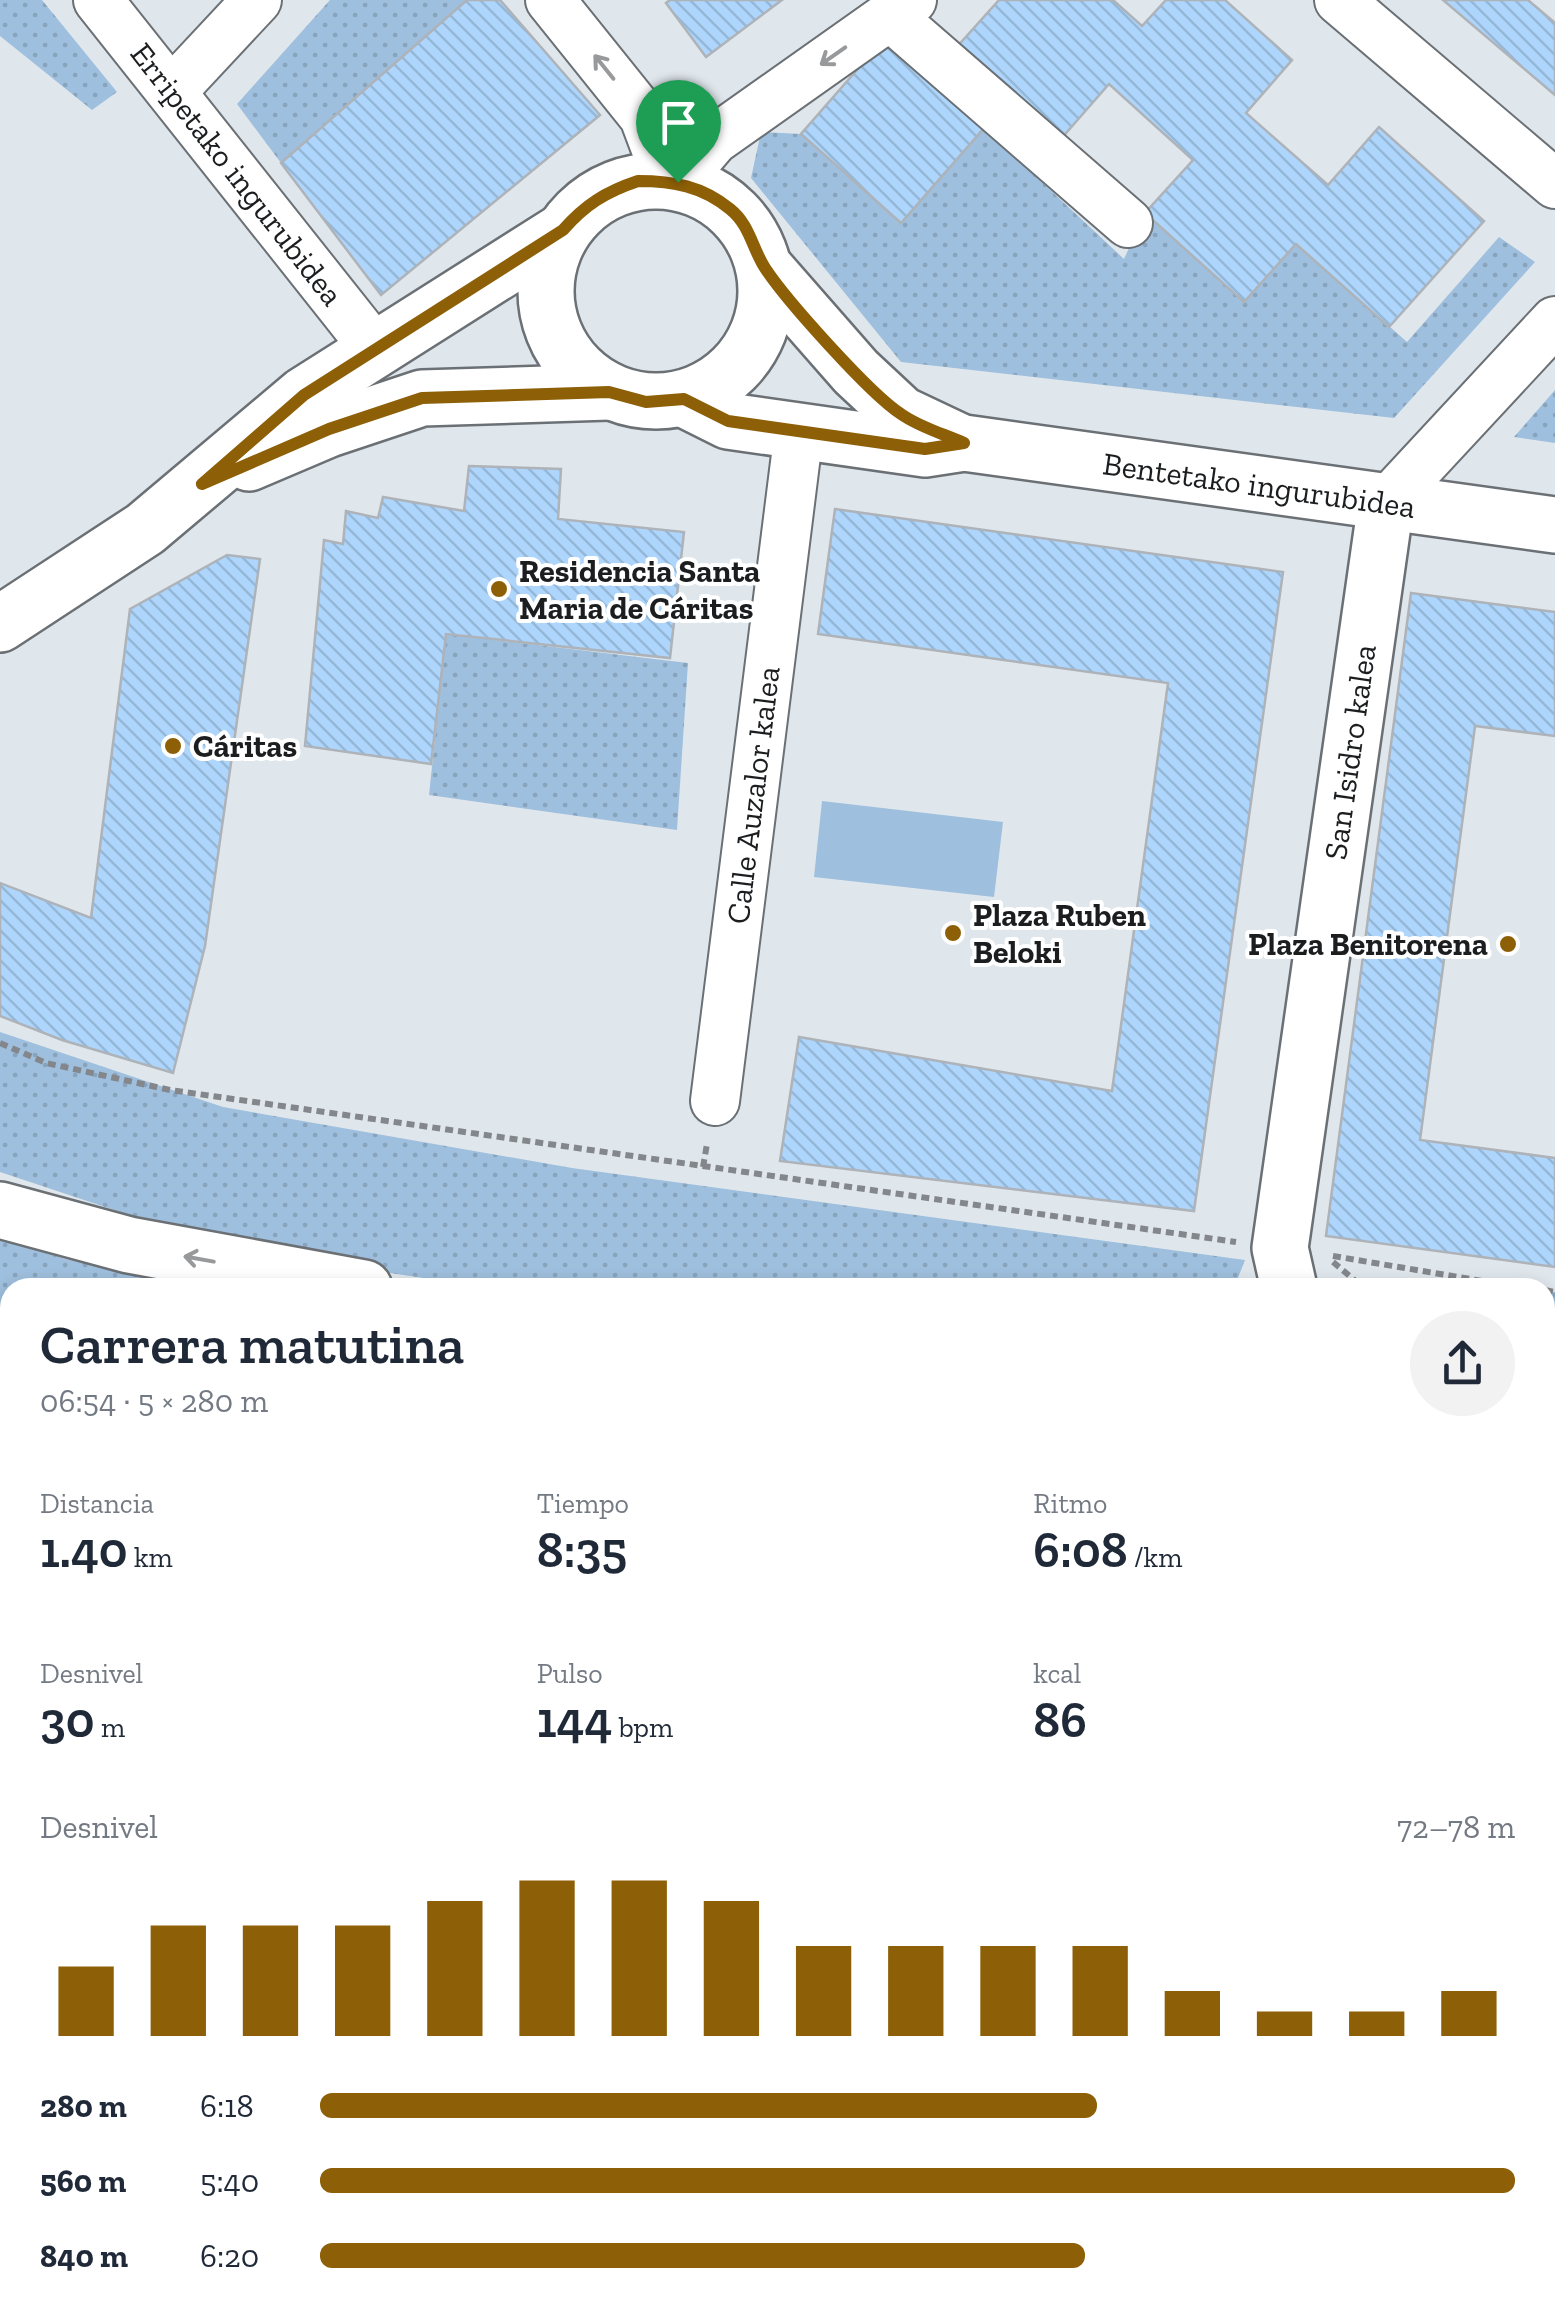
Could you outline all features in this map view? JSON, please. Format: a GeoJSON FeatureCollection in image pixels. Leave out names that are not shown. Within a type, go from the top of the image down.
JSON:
{"type":"FeatureCollection","features":[{"type":"Feature","properties":{"kind":"main road"},"geometry":{"type":"LineString","coordinates":[[0,624],[146,529],[304,395],[563,230],[583,208],[608,191],[638,181],[673,182],[708,193],[734,212],[753,237],[764,266],[767,300],[759,334],[741,363],[715,385],[684,399],[646,402],[609,392],[422,398],[329,429],[202,484]]}},
{"type":"Feature","properties":{"kind":"main road"},"geometry":{"type":"LineString","coordinates":[[563,230],[548,265],[546,303],[556,339],[578,370],[609,392]]}},
{"type":"Feature","properties":{"kind":"main road","name":"Bentetako ingurubidea"},"geometry":{"type":"LineString","coordinates":[[764,266],[856,372],[901,414],[964,443],[1555,525]]}},
{"type":"Feature","properties":{"kind":"main road","name":"Bentetako ingurubidea"},"geometry":{"type":"LineString","coordinates":[[684,399],[728,421],[925,449],[964,443]]}},
{"type":"Feature","properties":{"kind":"main road","name":"San Isidro kalea"},"geometry":{"type":"LineString","coordinates":[[1275,1274],[1386,503]]}},
{"type":"Feature","properties":{"kind":"main road"},"geometry":{"type":"LineString","coordinates":[[0,1210],[128,1246],[308,1278]]}},
{"type":"Feature","properties":{"kind":"street","name":"Erripetako ingurubidea"},"geometry":{"type":"LineString","coordinates":[[98,0],[174,90],[374,349]]}},
{"type":"Feature","properties":{"kind":"street"},"geometry":{"type":"LineString","coordinates":[[174,90],[256,0]]}},
{"type":"Feature","properties":{"kind":"street"},"geometry":{"type":"LineString","coordinates":[[550,0],[644,118],[673,182],[714,140],[901,8],[1128,223]]}},
{"type":"Feature","properties":{"kind":"street"},"geometry":{"type":"LineString","coordinates":[[1339,0],[1555,184]]}},
{"type":"Feature","properties":{"kind":"street"},"geometry":{"type":"LineString","coordinates":[[1386,503],[1555,321]]}},
{"type":"Feature","properties":{"kind":"street","name":"Calle Auzalor kalea"},"geometry":{"type":"LineString","coordinates":[[715,1101],[798,430]]}},
{"type":"Feature","properties":{"kind":"path"},"geometry":{"type":"LineString","coordinates":[[0,1043],[46,1063],[170,1090],[1275,1274]]}},
{"type":"Feature","properties":{"kind":"path"},"geometry":{"type":"LineString","coordinates":[[1352,1278],[1324,1255],[1458,1278]]}},
{"type":"Feature","properties":{"kind":"shaded area"},"geometry":{"type":"Polygon","coordinates":[[[0,0],[42,0],[117,92],[92,110],[0,36],[0,0]]]}},
{"type":"Feature","properties":{"kind":"shaded area"},"geometry":{"type":"Polygon","coordinates":[[[330,0],[467,0],[281,163],[237,104],[330,0]]]}},
{"type":"Feature","properties":{"kind":"shaded area"},"geometry":{"type":"Polygon","coordinates":[[[984,128],[1124,259],[1145,213],[1296,244],[1407,342],[1499,237],[1535,262],[1394,418],[901,362],[751,178],[761,132],[801,134],[901,223],[984,128]]]}},
{"type":"Feature","properties":{"kind":"shaded area"},"geometry":{"type":"Polygon","coordinates":[[[1555,390],[1555,443],[1514,437],[1555,390]]]}},
{"type":"Feature","properties":{"kind":"shaded area"},"geometry":{"type":"Polygon","coordinates":[[[446,634],[688,663],[677,830],[429,795],[446,634]]]}},
{"type":"Feature","properties":{"kind":"shaded area"},"geometry":{"type":"Polygon","coordinates":[[[822,801],[1003,822],[994,897],[814,877],[822,801]]]}},
{"type":"Feature","properties":{"kind":"shaded area"},"geometry":{"type":"Polygon","coordinates":[[[0,1032],[223,1107],[572,1168],[1245,1260],[1238,1278],[423,1278],[290,1258],[159,1225],[0,1172],[0,1032]]]}},
{"type":"Feature","properties":{"kind":"shaded area"},"geometry":{"type":"Polygon","coordinates":[[[0,1238],[65,1259],[157,1278],[0,1278],[0,1238]]]}},
{"type":"Feature","properties":{"kind":"building"},"geometry":{"type":"Polygon","coordinates":[[[467,0],[500,0],[600,115],[381,295],[281,163],[467,0]]]}},
{"type":"Feature","properties":{"kind":"building"},"geometry":{"type":"Polygon","coordinates":[[[782,0],[706,57],[666,3],[782,0]]]}},
{"type":"Feature","properties":{"kind":"building"},"geometry":{"type":"Polygon","coordinates":[[[999,0],[1113,0],[1142,26],[1166,0],[1225,0],[1292,60],[1246,113],[1328,185],[1379,127],[1484,221],[1389,327],[1296,244],[1244,302],[1145,213],[1193,160],[1109,84],[1060,140],[956,48],[999,0]]]}},
{"type":"Feature","properties":{"kind":"building"},"geometry":{"type":"Polygon","coordinates":[[[1443,0],[1528,0],[1555,23],[1555,95],[1443,0]]]}},
{"type":"Feature","properties":{"kind":"building"},"geometry":{"type":"Polygon","coordinates":[[[884,39],[984,128],[901,223],[801,134],[884,39]]]}},
{"type":"Feature","properties":{"kind":"building","name":"Residencia Santa Maria de Cáritas"},"geometry":{"type":"Polygon","coordinates":[[[469,466],[561,469],[558,519],[684,532],[670,658],[446,634],[431,764],[305,746],[324,540],[343,544],[346,511],[378,518],[383,497],[464,511],[469,466]]]}},
{"type":"Feature","properties":{"kind":"building"},"geometry":{"type":"Polygon","coordinates":[[[835,509],[1283,572],[1194,1211],[780,1161],[799,1037],[1112,1091],[1168,683],[818,634],[835,509]]]}},
{"type":"Feature","properties":{"kind":"building","name":"Cáritas"},"geometry":{"type":"Polygon","coordinates":[[[227,555],[260,559],[205,946],[173,1073],[62,1040],[0,1016],[0,883],[91,918],[130,609],[227,555]]]}},
{"type":"Feature","properties":{"kind":"building"},"geometry":{"type":"Polygon","coordinates":[[[1411,593],[1555,612],[1555,736],[1475,726],[1420,1140],[1555,1158],[1555,1267],[1326,1236],[1411,593]]]}},
{"type":"Feature","properties":{"kind":"place","name":"Residencia Santa Maria de Cáritas"},"geometry":{"type":"Point","coordinates":[499,589]}},
{"type":"Feature","properties":{"kind":"place","name":"Cáritas"},"geometry":{"type":"Point","coordinates":[173,746]}},
{"type":"Feature","properties":{"kind":"place","name":"Plaza Ruben Beloki"},"geometry":{"type":"Point","coordinates":[953,933]}},
{"type":"Feature","properties":{"kind":"place","name":"Plaza Benitorena"},"geometry":{"type":"Point","coordinates":[1508,944]}},
{"type":"Feature","properties":{"kind":"route"},"geometry":{"type":"LineString","coordinates":[[638,181],[678,182],[708,193],[734,212],[753,237],[764,266],[856,372],[901,414],[964,443],[925,449],[728,421],[684,399],[646,402],[609,392],[422,398],[329,429],[202,484],[304,395],[563,230],[583,208],[608,191],[638,181]]}}]}
